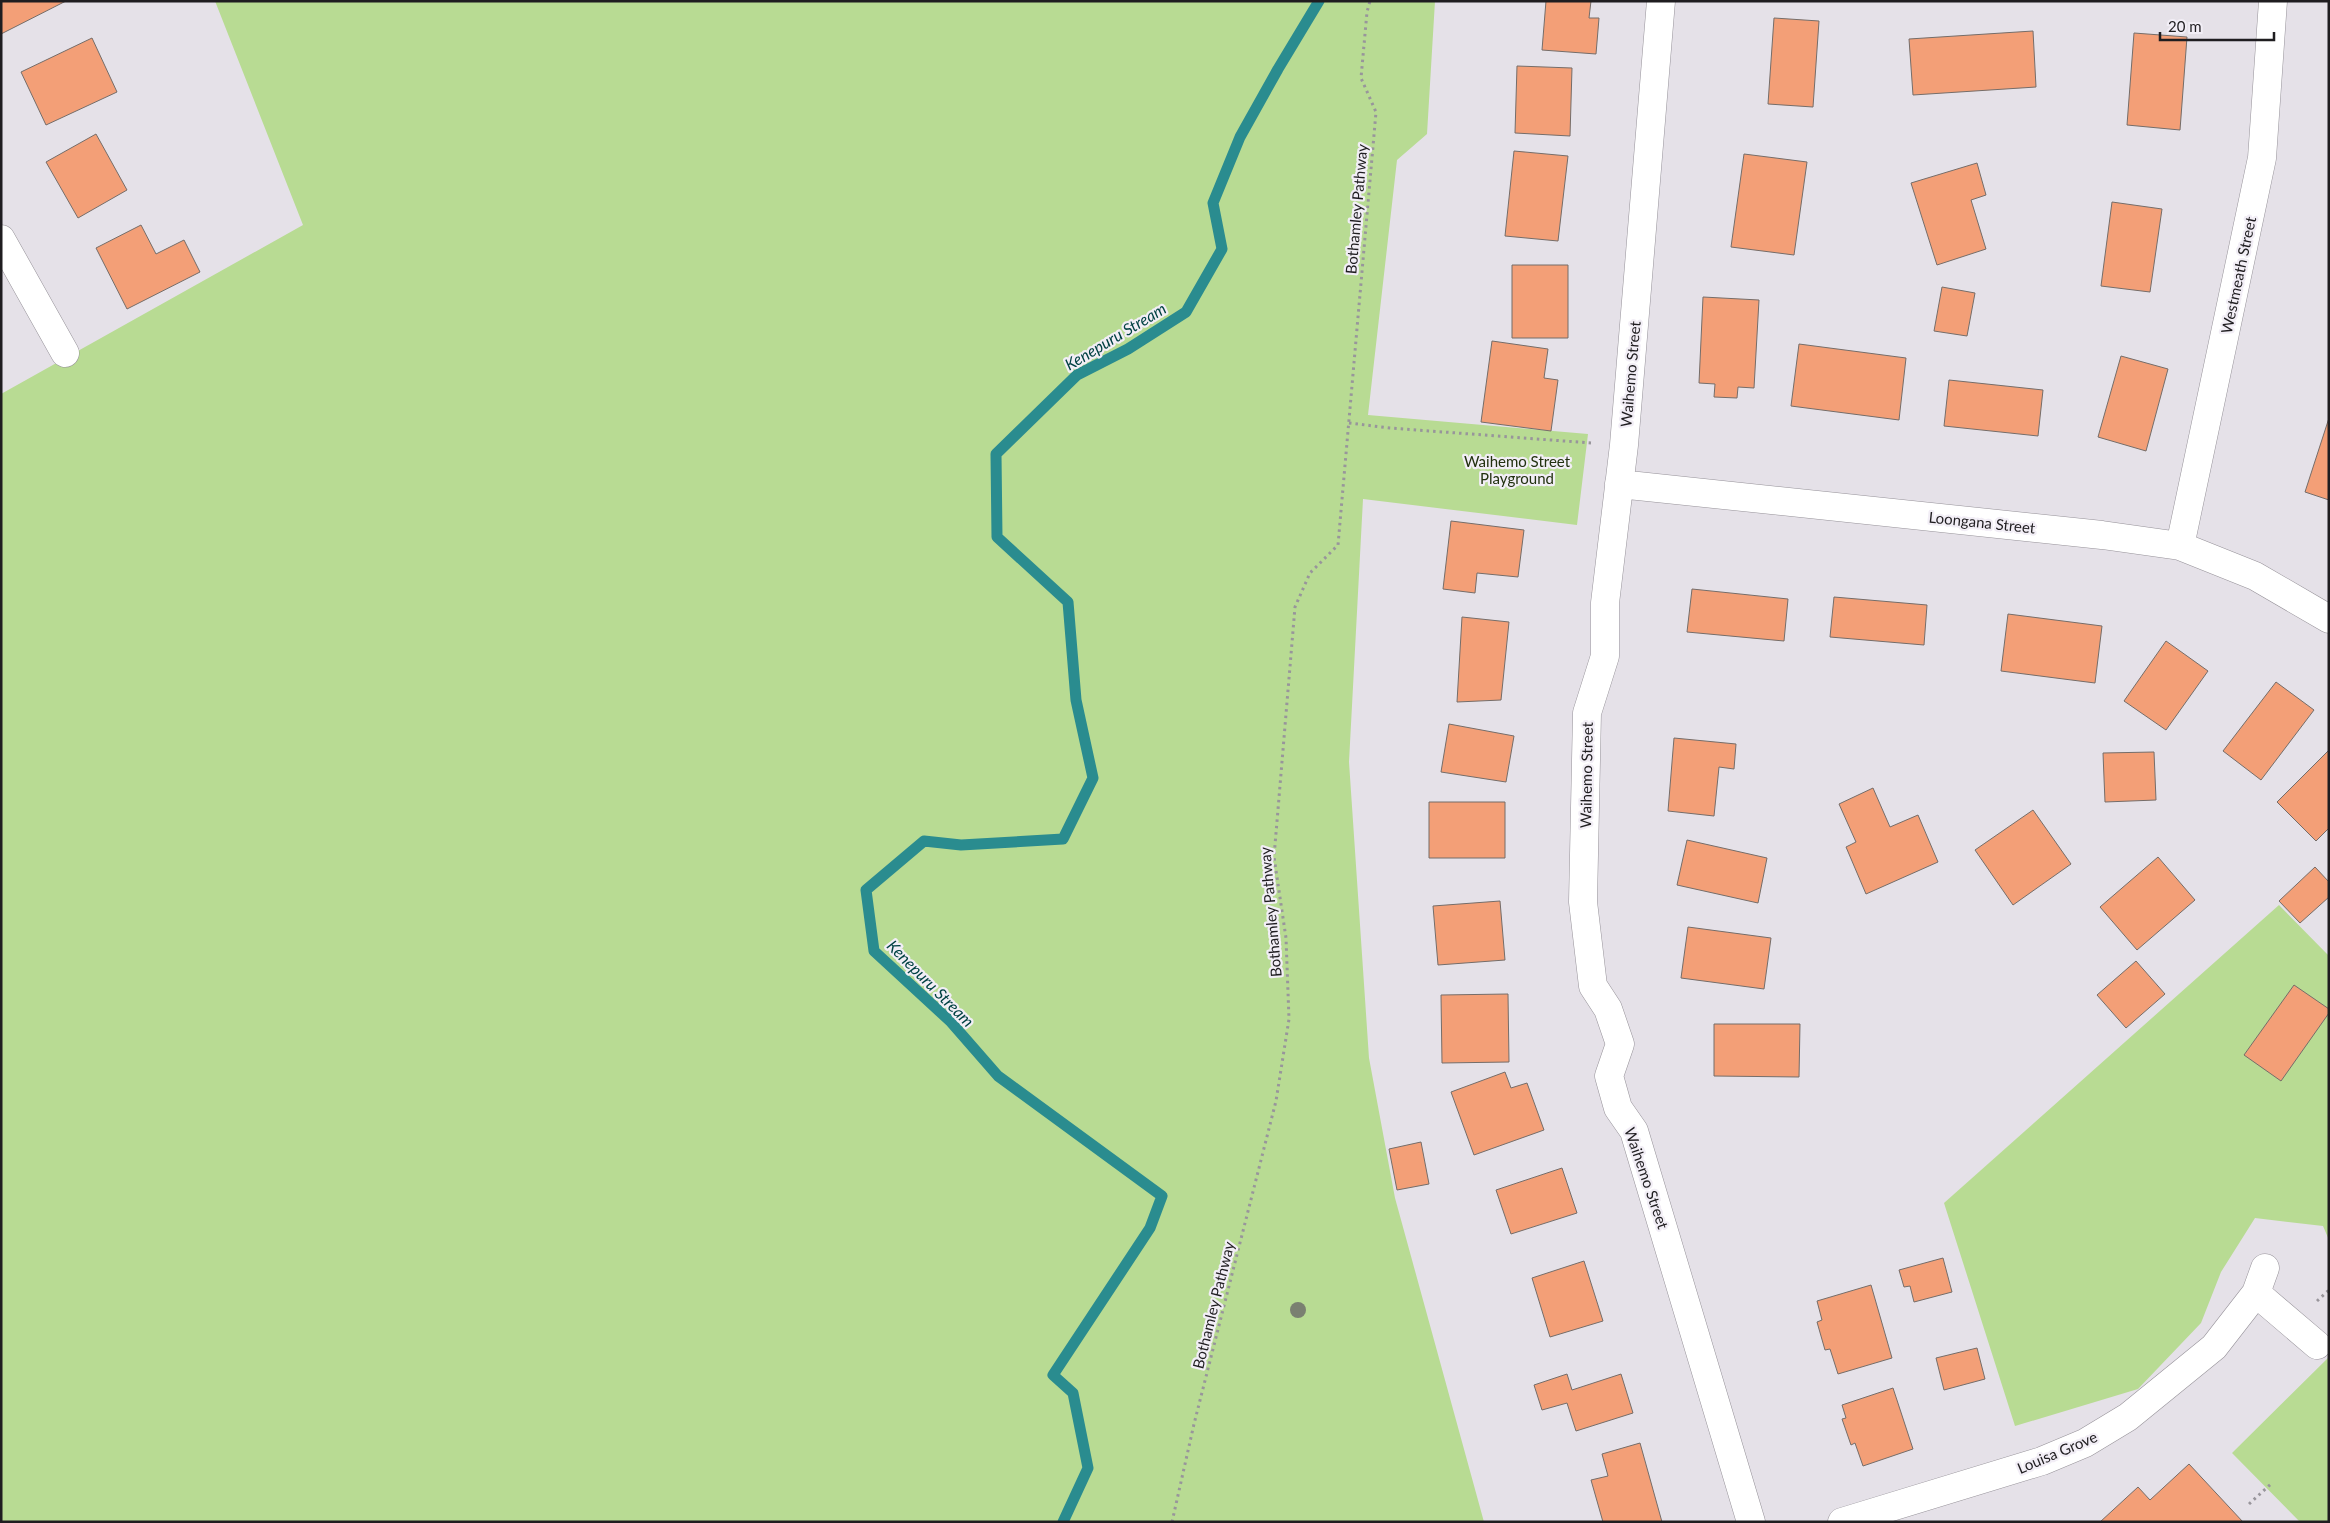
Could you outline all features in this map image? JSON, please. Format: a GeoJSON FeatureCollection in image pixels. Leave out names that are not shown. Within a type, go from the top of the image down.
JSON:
{"type":"FeatureCollection","features":[{"type":"Feature","properties":{"kind":"street","name":"Waihemo Street"},"geometry":{"type":"LineString","coordinates":[[1661,1],[1624,445],[1605,603],[1605,656],[1587,713],[1583,902],[1593,986],[1608,1009],[1620,1044],[1609,1076],[1618,1108],[1634,1130],[1751,1522]]}},
{"type":"Feature","properties":{"kind":"street","name":"Westmeath Street"},"geometry":{"type":"LineString","coordinates":[[2180,546],[2262,158],[2274,1]]}},
{"type":"Feature","properties":{"kind":"street"},"geometry":{"type":"LineString","coordinates":[[1,239],[64,353]]}},
{"type":"Feature","properties":{"kind":"street","name":"Loongana Street"},"geometry":{"type":"LineString","coordinates":[[1619,484],[2102,535],[2180,546],[2255,576],[2329,619]]}},
{"type":"Feature","properties":{"kind":"street","name":"Louisa Grove"},"geometry":{"type":"LineString","coordinates":[[1842,1522],[2042,1461],[2085,1443],[2128,1417],[2214,1347],[2256,1293],[2265,1268]]}},
{"type":"Feature","properties":{"kind":"street"},"geometry":{"type":"LineString","coordinates":[[2256,1293],[2317,1345]]}},
{"type":"Feature","properties":{"kind":"path","name":"Bothamley Pathway"},"geometry":{"type":"LineString","coordinates":[[1172,1522],[1194,1424],[1276,1100],[1289,1019],[1286,938],[1274,857],[1295,607],[1310,573],[1338,545],[1376,112],[1361,78],[1367,12],[1370,1]]}},
{"type":"Feature","properties":{"kind":"path"},"geometry":{"type":"LineString","coordinates":[[1349,423],[1400,429],[1624,445]]}},
{"type":"Feature","properties":{"kind":"path"},"geometry":{"type":"LineString","coordinates":[[2249,1504],[2272,1482]]}},
{"type":"Feature","properties":{"kind":"green space","name":"Waihemo Street Playground"},"geometry":{"type":"Polygon","coordinates":[[[215,1],[1435,1],[1427,134],[1397,160],[1368,415],[1588,434],[1577,525],[1363,499],[1349,762],[1369,1058],[1395,1198],[1484,1522],[1,1522],[1,394],[303,225],[215,1]]]}},
{"type":"Feature","properties":{"kind":"green space"},"geometry":{"type":"Polygon","coordinates":[[[2279,905],[2329,956],[2329,1240],[2323,1226],[2255,1218],[2221,1272],[2201,1323],[2138,1389],[2015,1426],[1944,1203],[2279,905]]]}},
{"type":"Feature","properties":{"kind":"green space"},"geometry":{"type":"Polygon","coordinates":[[[2329,1357],[2329,1522],[2300,1522],[2232,1453],[2329,1357]]]}},
{"type":"Feature","properties":{"kind":"building"},"geometry":{"type":"Polygon","coordinates":[[[1,1],[66,1],[1,34],[1,1]]]}},
{"type":"Feature","properties":{"kind":"building"},"geometry":{"type":"Polygon","coordinates":[[[1546,1],[1591,1],[1589,18],[1599,18],[1596,54],[1542,50],[1546,1]]]}},
{"type":"Feature","properties":{"kind":"building"},"geometry":{"type":"Polygon","coordinates":[[[1774,18],[1819,21],[1813,107],[1768,104],[1774,18]]]}},
{"type":"Feature","properties":{"kind":"building"},"geometry":{"type":"Polygon","coordinates":[[[2033,31],[2036,87],[1913,95],[1909,39],[2033,31]]]}},
{"type":"Feature","properties":{"kind":"building"},"geometry":{"type":"Polygon","coordinates":[[[2134,33],[2187,37],[2180,130],[2127,125],[2134,33]]]}},
{"type":"Feature","properties":{"kind":"building"},"geometry":{"type":"Polygon","coordinates":[[[92,38],[117,92],[46,125],[21,72],[92,38]]]}},
{"type":"Feature","properties":{"kind":"building"},"geometry":{"type":"Polygon","coordinates":[[[1517,66],[1572,68],[1570,136],[1515,133],[1517,66]]]}},
{"type":"Feature","properties":{"kind":"building"},"geometry":{"type":"Polygon","coordinates":[[[96,134],[127,190],[78,218],[46,162],[96,134]]]}},
{"type":"Feature","properties":{"kind":"building"},"geometry":{"type":"Polygon","coordinates":[[[1514,151],[1568,156],[1558,241],[1505,236],[1514,151]]]}},
{"type":"Feature","properties":{"kind":"building"},"geometry":{"type":"Polygon","coordinates":[[[1744,154],[1807,162],[1794,255],[1731,247],[1744,154]]]}},
{"type":"Feature","properties":{"kind":"building"},"geometry":{"type":"Polygon","coordinates":[[[1977,163],[1986,195],[1971,200],[1986,249],[1937,265],[1911,183],[1977,163]]]}},
{"type":"Feature","properties":{"kind":"building"},"geometry":{"type":"Polygon","coordinates":[[[2112,202],[2162,209],[2150,292],[2101,286],[2112,202]]]}},
{"type":"Feature","properties":{"kind":"building"},"geometry":{"type":"Polygon","coordinates":[[[141,225],[156,254],[184,240],[200,272],[127,309],[96,248],[141,225]]]}},
{"type":"Feature","properties":{"kind":"building"},"geometry":{"type":"Polygon","coordinates":[[[1512,265],[1568,265],[1568,338],[1512,338],[1512,265]]]}},
{"type":"Feature","properties":{"kind":"building"},"geometry":{"type":"Polygon","coordinates":[[[1942,287],[1975,293],[1967,336],[1934,331],[1942,287]]]}},
{"type":"Feature","properties":{"kind":"building"},"geometry":{"type":"Polygon","coordinates":[[[1703,297],[1759,300],[1754,388],[1738,387],[1737,398],[1714,397],[1715,384],[1699,383],[1703,297]]]}},
{"type":"Feature","properties":{"kind":"building"},"geometry":{"type":"Polygon","coordinates":[[[1492,341],[1548,349],[1544,378],[1558,380],[1551,431],[1481,422],[1492,341]]]}},
{"type":"Feature","properties":{"kind":"building"},"geometry":{"type":"Polygon","coordinates":[[[1799,344],[1906,358],[1899,420],[1791,406],[1799,344]]]}},
{"type":"Feature","properties":{"kind":"building"},"geometry":{"type":"Polygon","coordinates":[[[2121,356],[2168,369],[2146,451],[2098,437],[2121,356]]]}},
{"type":"Feature","properties":{"kind":"building"},"geometry":{"type":"Polygon","coordinates":[[[1949,380],[2043,390],[2038,436],[1944,426],[1949,380]]]}},
{"type":"Feature","properties":{"kind":"building"},"geometry":{"type":"Polygon","coordinates":[[[2329,418],[2329,500],[2305,492],[2329,418]]]}},
{"type":"Feature","properties":{"kind":"building"},"geometry":{"type":"Polygon","coordinates":[[[1451,521],[1524,530],[1518,577],[1477,573],[1475,593],[1443,589],[1451,521]]]}},
{"type":"Feature","properties":{"kind":"building"},"geometry":{"type":"Polygon","coordinates":[[[1692,589],[1788,599],[1784,641],[1687,632],[1692,589]]]}},
{"type":"Feature","properties":{"kind":"building"},"geometry":{"type":"Polygon","coordinates":[[[1834,597],[1927,605],[1924,645],[1830,637],[1834,597]]]}},
{"type":"Feature","properties":{"kind":"building"},"geometry":{"type":"Polygon","coordinates":[[[2008,614],[2102,626],[2095,683],[2001,671],[2008,614]]]}},
{"type":"Feature","properties":{"kind":"building"},"geometry":{"type":"Polygon","coordinates":[[[1462,617],[1509,622],[1501,700],[1457,702],[1462,617]]]}},
{"type":"Feature","properties":{"kind":"building"},"geometry":{"type":"Polygon","coordinates":[[[2166,641],[2208,671],[2166,730],[2124,701],[2166,641]]]}},
{"type":"Feature","properties":{"kind":"building"},"geometry":{"type":"Polygon","coordinates":[[[2276,682],[2314,710],[2261,780],[2223,751],[2276,682]]]}},
{"type":"Feature","properties":{"kind":"building"},"geometry":{"type":"Polygon","coordinates":[[[1449,724],[1514,736],[1506,782],[1441,772],[1449,724]]]}},
{"type":"Feature","properties":{"kind":"building"},"geometry":{"type":"Polygon","coordinates":[[[1674,738],[1736,744],[1734,769],[1719,767],[1714,816],[1668,811],[1674,738]]]}},
{"type":"Feature","properties":{"kind":"building"},"geometry":{"type":"Polygon","coordinates":[[[2329,750],[2329,828],[2316,841],[2277,802],[2329,750]]]}},
{"type":"Feature","properties":{"kind":"building"},"geometry":{"type":"Polygon","coordinates":[[[2154,752],[2156,800],[2105,802],[2103,753],[2154,752]]]}},
{"type":"Feature","properties":{"kind":"building"},"geometry":{"type":"Polygon","coordinates":[[[1873,788],[1890,827],[1918,815],[1938,862],[1866,894],[1846,847],[1856,842],[1839,804],[1873,788]]]}},
{"type":"Feature","properties":{"kind":"building"},"geometry":{"type":"Polygon","coordinates":[[[1429,802],[1505,802],[1505,858],[1429,858],[1429,802]]]}},
{"type":"Feature","properties":{"kind":"building"},"geometry":{"type":"Polygon","coordinates":[[[2033,810],[2071,864],[2013,905],[1975,850],[2033,810]]]}},
{"type":"Feature","properties":{"kind":"building"},"geometry":{"type":"Polygon","coordinates":[[[1687,840],[1767,858],[1758,903],[1677,885],[1687,840]]]}},
{"type":"Feature","properties":{"kind":"building"},"geometry":{"type":"Polygon","coordinates":[[[2158,857],[2195,900],[2137,950],[2100,907],[2158,857]]]}},
{"type":"Feature","properties":{"kind":"building"},"geometry":{"type":"Polygon","coordinates":[[[2315,867],[2329,882],[2329,897],[2300,923],[2279,901],[2315,867]]]}},
{"type":"Feature","properties":{"kind":"building"},"geometry":{"type":"Polygon","coordinates":[[[1500,901],[1505,960],[1438,965],[1433,906],[1500,901]]]}},
{"type":"Feature","properties":{"kind":"building"},"geometry":{"type":"Polygon","coordinates":[[[1688,927],[1771,938],[1764,989],[1681,978],[1688,927]]]}},
{"type":"Feature","properties":{"kind":"building"},"geometry":{"type":"Polygon","coordinates":[[[2136,961],[2165,994],[2126,1028],[2097,995],[2136,961]]]}},
{"type":"Feature","properties":{"kind":"building"},"geometry":{"type":"Polygon","coordinates":[[[2294,985],[2329,1009],[2329,1013],[2281,1081],[2244,1055],[2294,985]]]}},
{"type":"Feature","properties":{"kind":"building"},"geometry":{"type":"Polygon","coordinates":[[[1508,994],[1509,1062],[1442,1063],[1441,995],[1508,994]]]}},
{"type":"Feature","properties":{"kind":"building"},"geometry":{"type":"Polygon","coordinates":[[[1714,1024],[1800,1024],[1799,1077],[1714,1076],[1714,1024]]]}},
{"type":"Feature","properties":{"kind":"building"},"geometry":{"type":"Polygon","coordinates":[[[1505,1072],[1511,1088],[1527,1083],[1544,1130],[1474,1155],[1451,1092],[1505,1072]]]}},
{"type":"Feature","properties":{"kind":"building"},"geometry":{"type":"Polygon","coordinates":[[[1421,1142],[1429,1184],[1397,1190],[1389,1149],[1421,1142]]]}},
{"type":"Feature","properties":{"kind":"building"},"geometry":{"type":"Polygon","coordinates":[[[1562,1168],[1577,1213],[1511,1234],[1496,1190],[1562,1168]]]}},
{"type":"Feature","properties":{"kind":"building"},"geometry":{"type":"Polygon","coordinates":[[[1943,1258],[1952,1292],[1914,1302],[1910,1286],[1904,1287],[1899,1270],[1943,1258]]]}},
{"type":"Feature","properties":{"kind":"building"},"geometry":{"type":"Polygon","coordinates":[[[1584,1261],[1603,1321],[1550,1337],[1532,1278],[1584,1261]]]}},
{"type":"Feature","properties":{"kind":"building"},"geometry":{"type":"Polygon","coordinates":[[[1871,1285],[1892,1358],[1838,1374],[1830,1349],[1825,1350],[1817,1322],[1822,1320],[1817,1301],[1871,1285]]]}},
{"type":"Feature","properties":{"kind":"building"},"geometry":{"type":"Polygon","coordinates":[[[1977,1348],[1985,1379],[1944,1390],[1936,1358],[1977,1348]]]}},
{"type":"Feature","properties":{"kind":"building"},"geometry":{"type":"Polygon","coordinates":[[[1567,1374],[1572,1390],[1621,1374],[1633,1413],[1576,1431],[1567,1403],[1542,1410],[1534,1385],[1567,1374]]]}},
{"type":"Feature","properties":{"kind":"building"},"geometry":{"type":"Polygon","coordinates":[[[1893,1388],[1913,1449],[1863,1466],[1855,1443],[1851,1445],[1842,1419],[1846,1418],[1842,1405],[1893,1388]]]}},
{"type":"Feature","properties":{"kind":"building"},"geometry":{"type":"Polygon","coordinates":[[[1640,1443],[1662,1522],[1603,1522],[1591,1480],[1608,1476],[1602,1454],[1640,1443]]]}},
{"type":"Feature","properties":{"kind":"building"},"geometry":{"type":"Polygon","coordinates":[[[2189,1464],[2243,1522],[2100,1522],[2138,1487],[2150,1500],[2189,1464]]]}},
{"type":"Feature","properties":{"kind":"waterway","name":"Kenepuru Stream"},"geometry":{"type":"LineString","coordinates":[[1063,1522],[1088,1468],[1073,1393],[1053,1375],[1150,1228],[1162,1196],[998,1076],[950,1021],[874,951],[866,890],[924,841],[961,845],[1063,839],[1093,778],[1076,700],[1068,602],[997,537],[996,454],[1077,375],[1128,349],[1186,312],[1222,249],[1213,203],[1240,137],[1319,1]]}}]}
